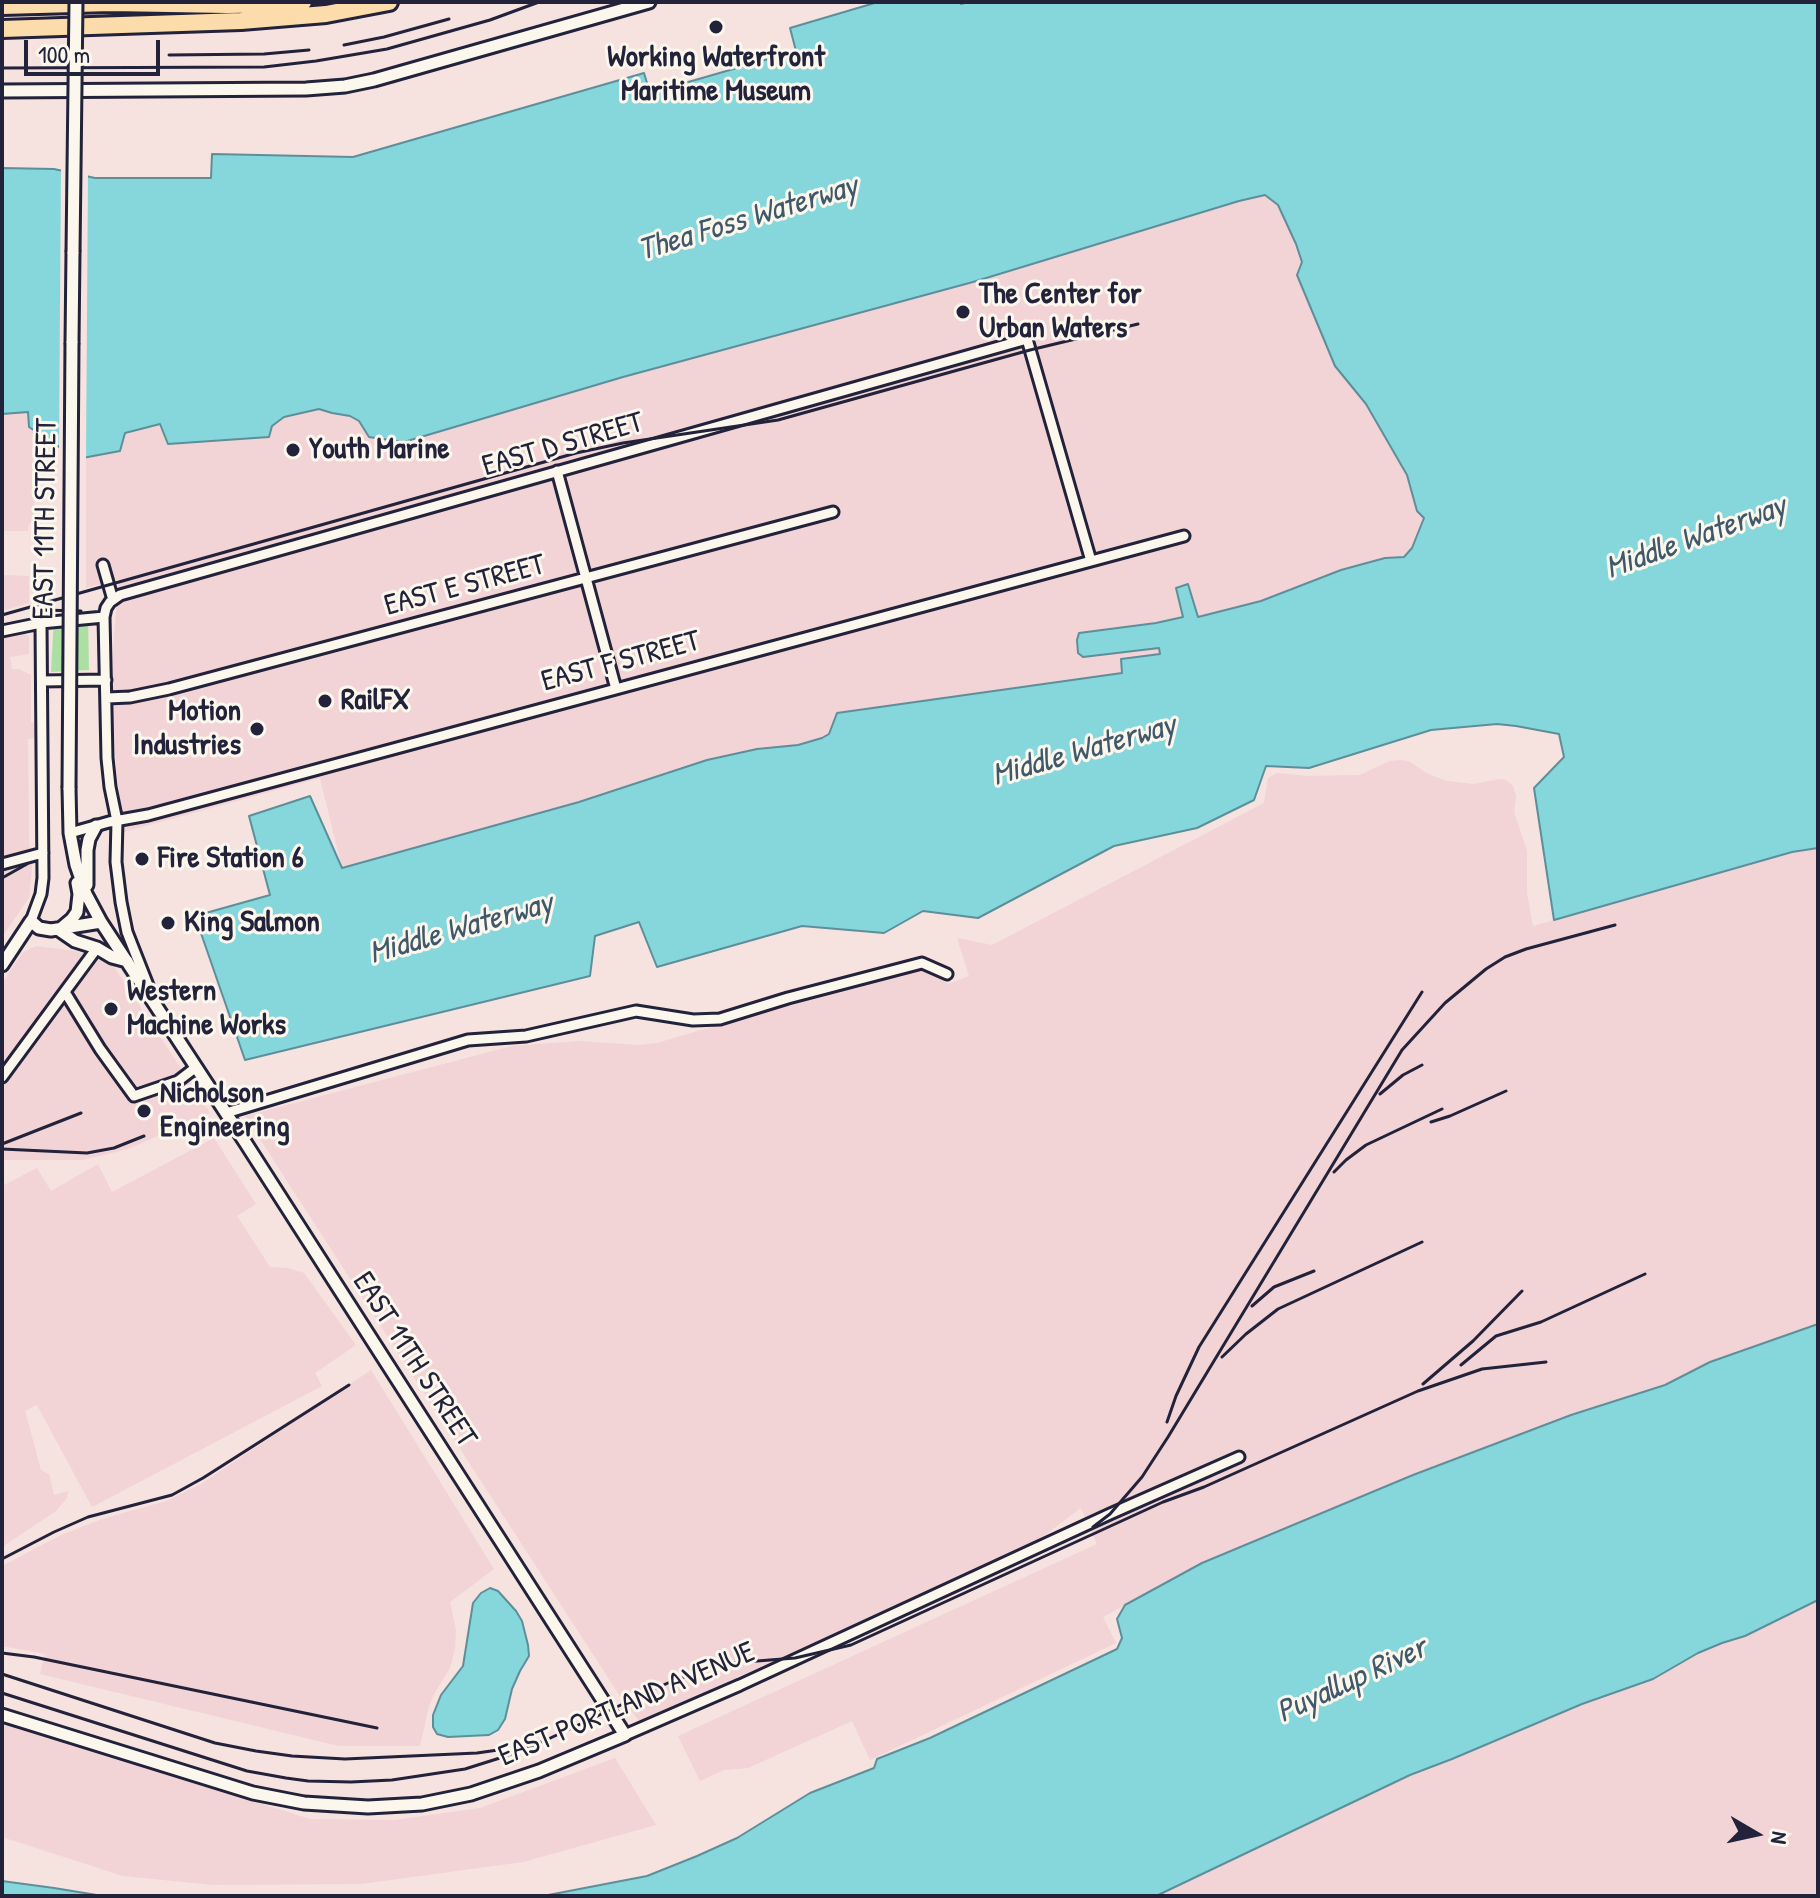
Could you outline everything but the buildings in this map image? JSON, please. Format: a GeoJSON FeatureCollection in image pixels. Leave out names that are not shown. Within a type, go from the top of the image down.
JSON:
{"type":"FeatureCollection","features":[{"type":"Feature","properties":{"kind":"highway"},"geometry":{"type":"LineString","coordinates":[[111,3],[124,2]]}},
{"type":"Feature","properties":{"kind":"highway"},"geometry":{"type":"LineString","coordinates":[[2,6],[303,2]]}},
{"type":"Feature","properties":{"kind":"highway"},"geometry":{"type":"LineString","coordinates":[[2,29],[253,20],[326,14],[389,2]]}},
{"type":"Feature","properties":{"kind":"street","name":"EAST 11TH STREET"},"geometry":{"type":"LineString","coordinates":[[76,2],[69,788],[70,833],[76,865],[101,922],[625,1735]]}},
{"type":"Feature","properties":{"kind":"street"},"geometry":{"type":"LineString","coordinates":[[2,91],[306,89],[345,86],[649,2]]}},
{"type":"Feature","properties":{"kind":"street","name":"EAST D STREET"},"geometry":{"type":"LineString","coordinates":[[113,600],[120,595],[204,571],[1027,339],[1091,561]]}},
{"type":"Feature","properties":{"kind":"street"},"geometry":{"type":"LineString","coordinates":[[557,471],[616,689]]}},
{"type":"Feature","properties":{"kind":"street","name":"EAST E STREET"},"geometry":{"type":"LineString","coordinates":[[107,698],[169,689],[833,512]]}},
{"type":"Feature","properties":{"kind":"street","name":"EAST F STREET"},"geometry":{"type":"LineString","coordinates":[[70,833],[148,815],[1184,536]]}},
{"type":"Feature","properties":{"kind":"street","name":"EAST 11TH STREET"},"geometry":{"type":"LineString","coordinates":[[103,565],[113,600],[106,608],[104,617],[107,758],[117,821],[119,889],[127,932],[160,1013]]}},
{"type":"Feature","properties":{"kind":"street"},"geometry":{"type":"LineString","coordinates":[[2,631],[41,623],[104,617]]}},
{"type":"Feature","properties":{"kind":"street","name":"EAST 11TH STREET"},"geometry":{"type":"LineString","coordinates":[[31,921],[41,894],[43,853],[41,623]]}},
{"type":"Feature","properties":{"kind":"street"},"geometry":{"type":"LineString","coordinates":[[42,681],[106,680]]}},
{"type":"Feature","properties":{"kind":"street"},"geometry":{"type":"LineString","coordinates":[[94,908],[88,895],[86,864],[89,839],[96,826]]}},
{"type":"Feature","properties":{"kind":"street"},"geometry":{"type":"LineString","coordinates":[[2,864],[43,853]]}},
{"type":"Feature","properties":{"kind":"street"},"geometry":{"type":"LineString","coordinates":[[59,930],[77,912],[76,865]]}},
{"type":"Feature","properties":{"kind":"street"},"geometry":{"type":"LineString","coordinates":[[2,965],[31,921],[39,928],[59,930],[101,922]]}},
{"type":"Feature","properties":{"kind":"street"},"geometry":{"type":"LineString","coordinates":[[59,930],[75,941],[127,961]]}},
{"type":"Feature","properties":{"kind":"street"},"geometry":{"type":"LineString","coordinates":[[2,1077],[97,948]]}},
{"type":"Feature","properties":{"kind":"street"},"geometry":{"type":"LineString","coordinates":[[226,1113],[468,1040],[526,1036],[636,1011],[693,1020],[720,1019],[922,963],[947,974]]}},
{"type":"Feature","properties":{"kind":"street"},"geometry":{"type":"LineString","coordinates":[[65,992],[134,1096],[178,1081],[195,1068]]}},
{"type":"Feature","properties":{"kind":"street","name":"EAST PORTLAND AVENUE"},"geometry":{"type":"LineString","coordinates":[[2,1715],[253,1793],[304,1803],[358,1807],[448,1800],[539,1771],[625,1735],[1239,1457]]}},
{"type":"Feature","properties":{"kind":"shaded area"},"geometry":{"type":"Polygon","coordinates":[[[1265,195],[1278,204],[1366,404],[1407,475],[1417,511],[1424,518],[1404,558],[1385,558],[1341,570],[1261,601],[1197,617],[1188,584],[1176,588],[1184,617],[1156,623],[1160,654],[1122,659],[1122,673],[837,713],[829,734],[822,738],[707,760],[579,802],[342,868],[320,778],[124,832],[116,770],[113,709],[113,649],[119,579],[86,588],[86,457],[120,451],[124,433],[161,424],[169,444],[269,437],[272,426],[284,417],[319,409],[359,421],[369,437],[404,442],[623,377],[973,282],[1265,195]]]}},
{"type":"Feature","properties":{"kind":"shaded area"},"geometry":{"type":"Polygon","coordinates":[[[28,412],[29,427],[49,440],[33,457],[34,523],[29,523],[28,531],[4,531],[3,575],[29,576],[29,603],[2,611],[2,414],[28,412]]]}},
{"type":"Feature","properties":{"kind":"shaded area"},"geometry":{"type":"Polygon","coordinates":[[[19,632],[29,636],[29,654],[10,657],[12,669],[31,675],[31,722],[36,723],[36,738],[28,740],[32,868],[29,898],[2,937],[2,636],[19,632]]]}},
{"type":"Feature","properties":{"kind":"shaded area"},"geometry":{"type":"Polygon","coordinates":[[[1402,760],[1447,781],[1473,784],[1501,779],[1513,786],[1516,796],[1514,812],[1527,851],[1527,893],[1533,926],[1792,852],[1818,848],[1818,1324],[1710,1362],[1665,1385],[1571,1415],[1413,1475],[1202,1563],[1103,1617],[1116,1643],[870,1760],[852,1721],[748,1768],[724,1770],[700,1781],[678,1736],[1097,1544],[1081,1508],[1018,1555],[932,1604],[871,1630],[776,1660],[639,1721],[245,1116],[512,1046],[579,1041],[639,1045],[657,1043],[919,966],[948,984],[969,976],[957,938],[992,945],[1264,803],[1268,778],[1277,773],[1360,775],[1389,761],[1402,760]]]}},
{"type":"Feature","properties":{"kind":"shaded area"},"geometry":{"type":"Polygon","coordinates":[[[36,946],[75,951],[107,960],[113,965],[210,1113],[128,1149],[83,1160],[2,1160],[2,983],[23,952],[36,946]]]}},
{"type":"Feature","properties":{"kind":"shaded area"},"geometry":{"type":"Polygon","coordinates":[[[214,1138],[256,1204],[237,1216],[270,1267],[304,1273],[356,1345],[315,1373],[322,1386],[92,1507],[37,1405],[25,1411],[41,1470],[49,1474],[54,1495],[68,1491],[67,1498],[56,1511],[2,1547],[2,1186],[37,1168],[51,1191],[98,1164],[112,1192],[214,1138]]]}},
{"type":"Feature","properties":{"kind":"shaded area"},"geometry":{"type":"Polygon","coordinates":[[[371,1370],[494,1569],[450,1602],[456,1630],[455,1649],[450,1668],[429,1706],[420,1746],[339,1746],[40,1674],[45,1654],[2,1646],[2,1566],[59,1536],[102,1519],[166,1501],[201,1484],[371,1370]]]}},
{"type":"Feature","properties":{"kind":"shaded area"},"geometry":{"type":"Polygon","coordinates":[[[1818,1600],[1818,1896],[1156,1896],[1410,1775],[1582,1704],[1653,1679],[1698,1653],[1745,1636],[1818,1600]]]}},
{"type":"Feature","properties":{"kind":"shaded area"},"geometry":{"type":"Polygon","coordinates":[[[2,1722],[310,1819],[395,1820],[480,1808],[615,1758],[656,1825],[523,1862],[361,1884],[213,1885],[123,1876],[2,1837],[2,1722]]]}},
{"type":"Feature","properties":{"kind":"green space"},"geometry":{"type":"Polygon","coordinates":[[[88,614],[89,670],[51,672],[54,617],[88,614]]]}},
{"type":"Feature","properties":{"kind":"water"},"geometry":{"type":"Polygon","coordinates":[[[878,2],[1818,2],[1818,848],[1792,852],[1554,920],[1534,788],[1564,757],[1559,734],[1497,724],[1431,730],[1309,768],[1266,766],[1254,800],[1197,828],[1114,846],[978,918],[923,911],[884,933],[802,926],[657,967],[639,922],[595,936],[590,976],[245,1060],[195,916],[270,895],[249,816],[310,796],[342,868],[579,802],[707,760],[822,738],[829,734],[837,713],[1122,673],[1121,659],[1160,654],[1159,648],[1083,657],[1078,653],[1079,633],[1183,617],[1176,588],[1188,584],[1198,617],[1261,601],[1341,570],[1385,558],[1404,557],[1412,548],[1424,518],[1417,511],[1407,475],[1366,404],[1335,366],[1297,275],[1302,262],[1296,244],[1278,205],[1265,195],[973,282],[623,377],[404,442],[369,437],[359,421],[319,409],[284,417],[272,426],[269,437],[168,444],[160,424],[125,433],[120,451],[77,459],[29,427],[28,412],[2,414],[2,168],[54,169],[95,178],[211,178],[212,154],[353,157],[644,73],[650,93],[796,51],[790,28],[878,2]]]}},
{"type":"Feature","properties":{"kind":"water","name":"Puyallup River"},"geometry":{"type":"Polygon","coordinates":[[[1818,1324],[1818,1600],[1745,1636],[1698,1653],[1653,1679],[1582,1704],[1410,1775],[1156,1896],[543,1896],[647,1876],[697,1856],[737,1838],[810,1793],[874,1768],[877,1759],[930,1738],[1117,1649],[1122,1638],[1117,1619],[1125,1605],[1202,1563],[1413,1475],[1571,1415],[1665,1385],[1710,1362],[1818,1324]]]}},
{"type":"Feature","properties":{"kind":"water"},"geometry":{"type":"Polygon","coordinates":[[[490,1588],[498,1591],[522,1621],[529,1656],[512,1689],[505,1719],[498,1730],[489,1735],[448,1737],[437,1734],[433,1727],[433,1715],[441,1695],[463,1666],[473,1603],[490,1588]]]}},
{"type":"Feature","properties":{"kind":"water"},"geometry":{"type":"Polygon","coordinates":[[[2,1881],[54,1888],[103,1896],[2,1896],[2,1881]]]}},
{"type":"Feature","properties":{"kind":"pier"},"geometry":{"type":"Polygon","coordinates":[[[61,166],[88,173],[86,461],[76,463],[59,451],[61,166]]]}},
{"type":"Feature","properties":{"kind":"railway"},"geometry":{"type":"LineString","coordinates":[[2,68],[264,67],[316,61],[387,49],[490,20],[539,2]]}},
{"type":"Feature","properties":{"kind":"railway"},"geometry":{"type":"LineString","coordinates":[[344,45],[449,19]]}},
{"type":"Feature","properties":{"kind":"railway"},"geometry":{"type":"LineString","coordinates":[[169,55],[309,50]]}},
{"type":"Feature","properties":{"kind":"railway"},"geometry":{"type":"LineString","coordinates":[[2,615],[576,453],[778,420],[1030,350],[1138,324]]}},
{"type":"Feature","properties":{"kind":"railway"},"geometry":{"type":"LineString","coordinates":[[41,610],[81,611]]}},
{"type":"Feature","properties":{"kind":"railway"},"geometry":{"type":"LineString","coordinates":[[2,878],[27,864]]}},
{"type":"Feature","properties":{"kind":"railway"},"geometry":{"type":"LineString","coordinates":[[1093,1527],[1110,1514],[1142,1477],[1168,1437],[1402,1050],[1445,1003],[1505,957],[1615,925]]}},
{"type":"Feature","properties":{"kind":"railway"},"geometry":{"type":"LineString","coordinates":[[1167,1422],[1199,1347],[1422,992]]}},
{"type":"Feature","properties":{"kind":"railway"},"geometry":{"type":"LineString","coordinates":[[1380,1094],[1403,1075],[1422,1065]]}},
{"type":"Feature","properties":{"kind":"railway"},"geometry":{"type":"LineString","coordinates":[[1431,1122],[1506,1091]]}},
{"type":"Feature","properties":{"kind":"railway"},"geometry":{"type":"LineString","coordinates":[[1334,1172],[1366,1145],[1442,1109]]}},
{"type":"Feature","properties":{"kind":"railway"},"geometry":{"type":"LineString","coordinates":[[2,1144],[81,1113]]}},
{"type":"Feature","properties":{"kind":"railway"},"geometry":{"type":"LineString","coordinates":[[2,1149],[87,1153],[114,1148],[144,1136]]}},
{"type":"Feature","properties":{"kind":"railway"},"geometry":{"type":"LineString","coordinates":[[1222,1357],[1278,1309],[1422,1242]]}},
{"type":"Feature","properties":{"kind":"railway"},"geometry":{"type":"LineString","coordinates":[[1252,1306],[1274,1287],[1314,1271]]}},
{"type":"Feature","properties":{"kind":"railway"},"geometry":{"type":"LineString","coordinates":[[1461,1365],[1496,1336],[1541,1322],[1645,1274]]}},
{"type":"Feature","properties":{"kind":"railway"},"geometry":{"type":"LineString","coordinates":[[1423,1384],[1473,1341],[1522,1291]]}},
{"type":"Feature","properties":{"kind":"railway"},"geometry":{"type":"LineString","coordinates":[[2,1693],[247,1771],[286,1778],[351,1782],[392,1780],[465,1769],[544,1741],[670,1682],[707,1669],[732,1663],[795,1658],[851,1645],[1163,1502],[1204,1487],[1418,1391],[1482,1369],[1546,1362]]}},
{"type":"Feature","properties":{"kind":"railway"},"geometry":{"type":"LineString","coordinates":[[2,1559],[88,1517],[172,1495],[349,1385]]}},
{"type":"Feature","properties":{"kind":"railway"},"geometry":{"type":"LineString","coordinates":[[2,1653],[377,1728]]}},
{"type":"Feature","properties":{"kind":"railway"},"geometry":{"type":"LineString","coordinates":[[2,1674],[215,1743],[256,1751],[345,1759],[498,1750]]}},
{"type":"Feature","properties":{"kind":"place","name":"Working Waterfront Maritime Museum"},"geometry":{"type":"Point","coordinates":[716,27]}},
{"type":"Feature","properties":{"kind":"place","name":"The Center for Urban Waters"},"geometry":{"type":"Point","coordinates":[963,312]}},
{"type":"Feature","properties":{"kind":"place","name":"Youth Marine"},"geometry":{"type":"Point","coordinates":[293,450]}},
{"type":"Feature","properties":{"kind":"place","name":"RailFX"},"geometry":{"type":"Point","coordinates":[325,701]}},
{"type":"Feature","properties":{"kind":"place","name":"Motion Industries"},"geometry":{"type":"Point","coordinates":[257,729]}},
{"type":"Feature","properties":{"kind":"place","name":"Fire Station 6"},"geometry":{"type":"Point","coordinates":[142,859]}},
{"type":"Feature","properties":{"kind":"place","name":"King Salmon"},"geometry":{"type":"Point","coordinates":[168,923]}},
{"type":"Feature","properties":{"kind":"place","name":"Western Machine Works"},"geometry":{"type":"Point","coordinates":[111,1009]}},
{"type":"Feature","properties":{"kind":"place","name":"Nicholson Engineering"},"geometry":{"type":"Point","coordinates":[144,1111]}},
{"type":"Feature","properties":{"kind":"water label","name":"Thea Foss Waterway"},"geometry":{"type":"Point","coordinates":[748,219]}},
{"type":"Feature","properties":{"kind":"water label","name":"Middle Waterway"},"geometry":{"type":"Point","coordinates":[1696,538]}},
{"type":"Feature","properties":{"kind":"water label","name":"Middle Waterway"},"geometry":{"type":"Point","coordinates":[1084,751]}},
{"type":"Feature","properties":{"kind":"water label","name":"Middle Waterway"},"geometry":{"type":"Point","coordinates":[461,929]}}]}
